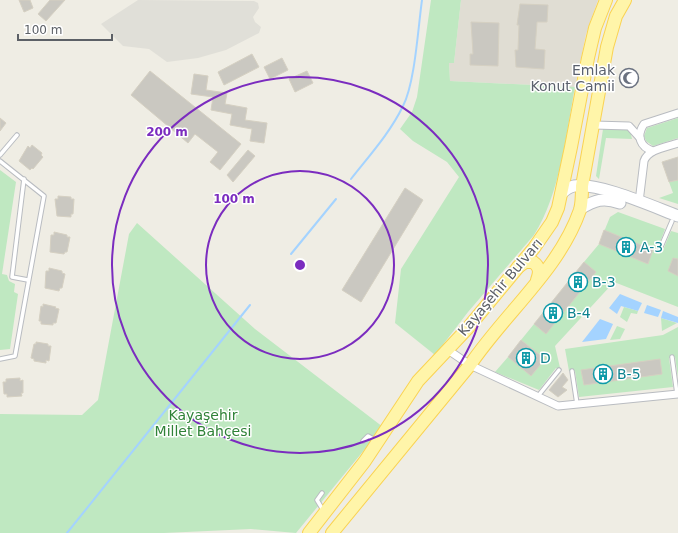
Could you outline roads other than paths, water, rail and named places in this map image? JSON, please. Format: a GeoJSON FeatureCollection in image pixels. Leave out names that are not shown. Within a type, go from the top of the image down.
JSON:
{"type":"FeatureCollection","features":[{"type":"Feature","properties":{"kind":"main road","name":"Kayaşehir Bulvarı"},"geometry":{"type":"LineString","coordinates":[[309,533],[378,442],[412,390],[448,350],[546,231],[558,208],[588,58],[595,28],[606,0]]}},
{"type":"Feature","properties":{"kind":"main road","name":"Kayaşehir Bulvarı"},"geometry":{"type":"LineString","coordinates":[[332,533],[470,365],[484,345],[561,249],[580,209],[582,186],[607,47],[616,16],[625,0]]}},
{"type":"Feature","properties":{"kind":"main road"},"geometry":{"type":"LineString","coordinates":[[513,272],[525,262],[532,262],[538,267],[540,273],[537,280]]}},
{"type":"Feature","properties":{"kind":"street"},"geometry":{"type":"LineString","coordinates":[[640,138],[640,132],[644,124],[678,113]]}},
{"type":"Feature","properties":{"kind":"street"},"geometry":{"type":"LineString","coordinates":[[594,125],[629,126],[640,138],[645,147],[653,151]]}},
{"type":"Feature","properties":{"kind":"street"},"geometry":{"type":"LineString","coordinates":[[639,202],[644,161],[646,156],[653,151],[678,143]]}},
{"type":"Feature","properties":{"kind":"street"},"geometry":{"type":"LineString","coordinates":[[561,194],[567,188],[582,186],[606,190],[639,202],[676,220]]}},
{"type":"Feature","properties":{"kind":"street"},"geometry":{"type":"LineString","coordinates":[[580,209],[596,200],[609,199],[676,220]]}},
{"type":"Feature","properties":{"kind":"street"},"geometry":{"type":"LineString","coordinates":[[448,350],[470,365],[558,406],[678,394]]}},
{"type":"Feature","properties":{"kind":"lane"},"geometry":{"type":"LineString","coordinates":[[0,155],[17,135]]}},
{"type":"Feature","properties":{"kind":"lane"},"geometry":{"type":"LineString","coordinates":[[0,161],[44,196],[15,356],[0,358]]}},
{"type":"Feature","properties":{"kind":"lane"},"geometry":{"type":"LineString","coordinates":[[24,179],[12,277],[28,280]]}},
{"type":"Feature","properties":{"kind":"lane"},"geometry":{"type":"LineString","coordinates":[[660,249],[676,220]]}},
{"type":"Feature","properties":{"kind":"lane"},"geometry":{"type":"LineString","coordinates":[[672,357],[678,394]]}},
{"type":"Feature","properties":{"kind":"lane"},"geometry":{"type":"LineString","coordinates":[[537,397],[559,370]]}},
{"type":"Feature","properties":{"kind":"lane"},"geometry":{"type":"LineString","coordinates":[[572,371],[577,404]]}},
{"type":"Feature","properties":{"kind":"lane"},"geometry":{"type":"LineString","coordinates":[[363,441],[368,436],[378,442]]}},
{"type":"Feature","properties":{"kind":"lane"},"geometry":{"type":"LineString","coordinates":[[322,493],[318,500],[325,512]]}},
{"type":"Feature","properties":{"kind":"water"},"geometry":{"type":"Polygon","coordinates":[[[620,294],[642,303],[638,311],[621,306],[617,314],[609,308],[620,294]]]}},
{"type":"Feature","properties":{"kind":"water"},"geometry":{"type":"Polygon","coordinates":[[[647,305],[661,310],[658,317],[644,313],[647,305]]]}},
{"type":"Feature","properties":{"kind":"water"},"geometry":{"type":"Polygon","coordinates":[[[663,311],[678,317],[678,323],[661,318],[663,311]]]}},
{"type":"Feature","properties":{"kind":"water"},"geometry":{"type":"Polygon","coordinates":[[[600,319],[613,324],[606,339],[582,342],[600,319]]]}},
{"type":"Feature","properties":{"kind":"waterway"},"geometry":{"type":"LineString","coordinates":[[351,179],[392,126],[407,96],[416,55],[422,0]]}},
{"type":"Feature","properties":{"kind":"waterway"},"geometry":{"type":"LineString","coordinates":[[291,254],[336,199]]}},
{"type":"Feature","properties":{"kind":"waterway"},"geometry":{"type":"LineString","coordinates":[[67,533],[250,305]]}},
{"type":"Feature","properties":{"kind":"place","name":"Emlak Konut Camii"},"geometry":{"type":"Point","coordinates":[629,78]}},
{"type":"Feature","properties":{"kind":"place","name":"A-3"},"geometry":{"type":"Point","coordinates":[626,247]}},
{"type":"Feature","properties":{"kind":"place","name":"B-3"},"geometry":{"type":"Point","coordinates":[578,282]}},
{"type":"Feature","properties":{"kind":"place","name":"B-4"},"geometry":{"type":"Point","coordinates":[553,313]}},
{"type":"Feature","properties":{"kind":"place","name":"D"},"geometry":{"type":"Point","coordinates":[526,358]}},
{"type":"Feature","properties":{"kind":"place","name":"B-5"},"geometry":{"type":"Point","coordinates":[603,374]}},
{"type":"Feature","properties":{"kind":"park label","name":"Kayaşehir Millet Bahçesi"},"geometry":{"type":"Point","coordinates":[203,424]}}]}
